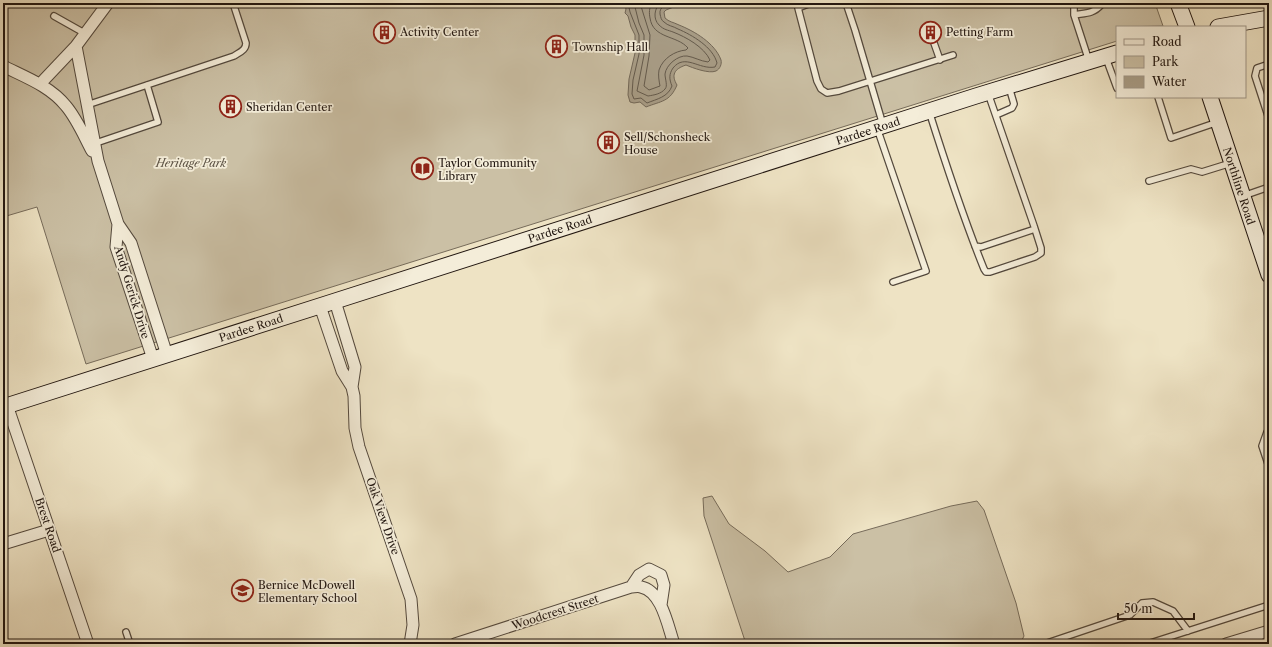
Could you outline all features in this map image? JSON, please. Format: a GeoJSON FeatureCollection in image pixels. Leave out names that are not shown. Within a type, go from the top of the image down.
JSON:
{"type":"FeatureCollection","features":[{"type":"Feature","properties":{"kind":"main road"},"geometry":{"type":"LineString","coordinates":[[1178,3],[1187,26]]}},
{"type":"Feature","properties":{"kind":"main road"},"geometry":{"type":"LineString","coordinates":[[1224,26],[1269,18]]}},
{"type":"Feature","properties":{"kind":"main road","name":"Pardee Road"},"geometry":{"type":"LineString","coordinates":[[5,406],[988,92],[1111,55]]}},
{"type":"Feature","properties":{"kind":"main road","name":"Northline Road"},"geometry":{"type":"LineString","coordinates":[[1210,98],[1269,275]]}},
{"type":"Feature","properties":{"kind":"street"},"geometry":{"type":"LineString","coordinates":[[40,84],[76,46],[108,3]]}},
{"type":"Feature","properties":{"kind":"street","name":"Andy Gerick Drive"},"geometry":{"type":"LineString","coordinates":[[76,46],[87,105],[92,145],[118,224],[131,243],[160,357]]}},
{"type":"Feature","properties":{"kind":"street","name":"Andy Gerick Drive"},"geometry":{"type":"LineString","coordinates":[[3,66],[40,84],[65,105],[92,145]]}},
{"type":"Feature","properties":{"kind":"street","name":"Andy Gerick Drive"},"geometry":{"type":"LineString","coordinates":[[118,224],[116,246],[160,357]]}},
{"type":"Feature","properties":{"kind":"street","name":"Oak View Drive"},"geometry":{"type":"LineString","coordinates":[[335,301],[356,367],[352,387]]}},
{"type":"Feature","properties":{"kind":"street","name":"Oak View Drive"},"geometry":{"type":"LineString","coordinates":[[320,306],[342,371],[352,387],[354,396],[355,428],[359,447],[411,599],[413,625],[410,644]]}},
{"type":"Feature","properties":{"kind":"street","name":"Brest Road"},"geometry":{"type":"LineString","coordinates":[[5,406],[88,644]]}},
{"type":"Feature","properties":{"kind":"street"},"geometry":{"type":"LineString","coordinates":[[3,544],[49,530]]}},
{"type":"Feature","properties":{"kind":"street"},"geometry":{"type":"LineString","coordinates":[[631,587],[639,575],[649,569],[661,575],[664,586],[661,605]]}},
{"type":"Feature","properties":{"kind":"street"},"geometry":{"type":"LineString","coordinates":[[631,587],[641,587],[650,591],[657,598],[661,605],[674,644]]}},
{"type":"Feature","properties":{"kind":"street","name":"Woodcrest Street"},"geometry":{"type":"LineString","coordinates":[[455,644],[631,587]]}},
{"type":"Feature","properties":{"kind":"street"},"geometry":{"type":"LineString","coordinates":[[1226,644],[1269,631]]}},
{"type":"Feature","properties":{"kind":"lane"},"geometry":{"type":"LineString","coordinates":[[87,105],[234,56],[242,51],[246,47],[246,43],[233,3]]}},
{"type":"Feature","properties":{"kind":"lane"},"geometry":{"type":"LineString","coordinates":[[811,3],[798,8],[817,81],[821,89],[827,93],[870,82],[953,55]]}},
{"type":"Feature","properties":{"kind":"lane"},"geometry":{"type":"LineString","coordinates":[[846,3],[870,82],[880,127],[926,271],[893,282]]}},
{"type":"Feature","properties":{"kind":"lane"},"geometry":{"type":"LineString","coordinates":[[1074,3],[1074,14],[1089,61]]}},
{"type":"Feature","properties":{"kind":"lane"},"geometry":{"type":"LineString","coordinates":[[1074,14],[1088,13],[1096,10],[1101,3]]}},
{"type":"Feature","properties":{"kind":"lane"},"geometry":{"type":"LineString","coordinates":[[54,16],[86,34]]}},
{"type":"Feature","properties":{"kind":"lane"},"geometry":{"type":"LineString","coordinates":[[934,43],[940,60]]}},
{"type":"Feature","properties":{"kind":"lane"},"geometry":{"type":"LineString","coordinates":[[1111,55],[1116,82]]}},
{"type":"Feature","properties":{"kind":"lane"},"geometry":{"type":"LineString","coordinates":[[1269,64],[1256,68],[1255,76],[1269,119]]}},
{"type":"Feature","properties":{"kind":"lane"},"geometry":{"type":"LineString","coordinates":[[92,145],[158,122],[147,85]]}},
{"type":"Feature","properties":{"kind":"lane"},"geometry":{"type":"LineString","coordinates":[[996,115],[1012,108],[1014,104],[1008,86]]}},
{"type":"Feature","properties":{"kind":"lane"},"geometry":{"type":"LineString","coordinates":[[929,111],[949,175],[975,246],[984,269],[986,272],[990,272],[1038,256],[1041,252],[1041,248],[988,92]]}},
{"type":"Feature","properties":{"kind":"lane"},"geometry":{"type":"LineString","coordinates":[[1158,98],[1171,138],[1218,122]]}},
{"type":"Feature","properties":{"kind":"lane"},"geometry":{"type":"LineString","coordinates":[[1149,181],[1191,169],[1202,172],[1232,163]]}},
{"type":"Feature","properties":{"kind":"lane"},"geometry":{"type":"LineString","coordinates":[[1243,196],[1269,187]]}},
{"type":"Feature","properties":{"kind":"lane"},"geometry":{"type":"LineString","coordinates":[[975,246],[981,247],[1035,229]]}},
{"type":"Feature","properties":{"kind":"lane"},"geometry":{"type":"LineString","coordinates":[[1269,431],[1267,432],[1262,446],[1269,467]]}},
{"type":"Feature","properties":{"kind":"lane"},"geometry":{"type":"LineString","coordinates":[[1044,644],[1130,615],[1142,603],[1153,602],[1173,611],[1188,631]]}},
{"type":"Feature","properties":{"kind":"lane"},"geometry":{"type":"LineString","coordinates":[[1147,644],[1269,605]]}},
{"type":"Feature","properties":{"kind":"lane"},"geometry":{"type":"LineString","coordinates":[[126,632],[130,644]]}},
{"type":"Feature","properties":{"kind":"green space","name":"Heritage Park"},"geometry":{"type":"Polygon","coordinates":[[[3,3],[1155,3],[1163,26],[1116,26],[1116,41],[86,364],[37,207],[3,217],[3,3]]]}},
{"type":"Feature","properties":{"kind":"green space"},"geometry":{"type":"Polygon","coordinates":[[[712,496],[729,524],[765,551],[788,572],[830,557],[853,534],[951,506],[977,501],[984,510],[1016,603],[1024,636],[1020,644],[746,644],[704,516],[703,498],[712,496]]]}},
{"type":"Feature","properties":{"kind":"water"},"geometry":{"type":"Polygon","coordinates":[[[624,3],[684,3],[666,10],[664,12],[665,18],[691,31],[709,43],[714,48],[721,60],[720,68],[716,71],[709,72],[686,65],[676,70],[674,78],[677,85],[668,98],[646,107],[640,102],[630,102],[628,95],[629,79],[635,53],[635,35],[628,16],[625,13],[626,9],[624,3]]]}},
{"type":"Feature","properties":{"kind":"place","name":"Activity Center"},"geometry":{"type":"Point","coordinates":[385,32]}},
{"type":"Feature","properties":{"kind":"place","name":"Petting Farm"},"geometry":{"type":"Point","coordinates":[931,32]}},
{"type":"Feature","properties":{"kind":"place","name":"Township Hall"},"geometry":{"type":"Point","coordinates":[556,47]}},
{"type":"Feature","properties":{"kind":"place","name":"Sheridan Center"},"geometry":{"type":"Point","coordinates":[231,107]}},
{"type":"Feature","properties":{"kind":"place","name":"Sell/Schonsheck House"},"geometry":{"type":"Point","coordinates":[609,143]}},
{"type":"Feature","properties":{"kind":"place","name":"Taylor Community Library"},"geometry":{"type":"Point","coordinates":[422,169]}},
{"type":"Feature","properties":{"kind":"place","name":"Bernice McDowell Elementary School"},"geometry":{"type":"Point","coordinates":[242,591]}}]}
